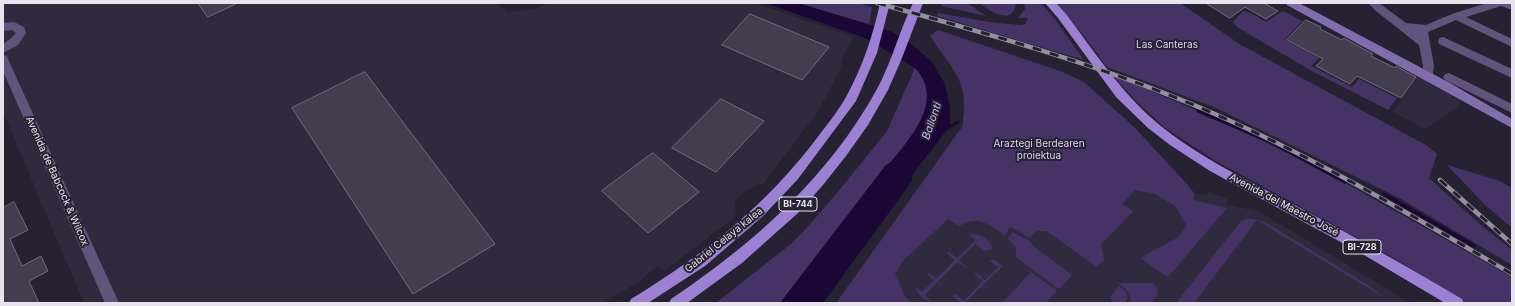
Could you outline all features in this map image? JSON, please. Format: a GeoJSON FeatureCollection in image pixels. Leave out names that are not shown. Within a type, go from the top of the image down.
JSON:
{"type":"FeatureCollection","features":[{"type":"Feature","properties":{"kind":"main road","name":"Gabriel Celaya kalea"},"geometry":{"type":"LineString","coordinates":[[636,303],[713,251],[770,202],[793,176],[850,101],[867,65],[878,35],[885,3]]}},
{"type":"Feature","properties":{"kind":"main road","name":"BI-744"},"geometry":{"type":"LineString","coordinates":[[676,303],[744,254],[802,201],[838,158],[858,131],[889,76],[918,3]]}},
{"type":"Feature","properties":{"kind":"main road","name":"Avenida del Maestro José"},"geometry":{"type":"LineString","coordinates":[[1050,3],[1062,16],[1120,94],[1152,125],[1174,142],[1214,168],[1364,248],[1457,303]]}},
{"type":"Feature","properties":{"kind":"street"},"geometry":{"type":"LineString","coordinates":[[1291,3],[1428,76],[1512,124]]}},
{"type":"Feature","properties":{"kind":"street"},"geometry":{"type":"LineString","coordinates":[[1372,3],[1405,26],[1424,43]]}},
{"type":"Feature","properties":{"kind":"street"},"geometry":{"type":"LineString","coordinates":[[1405,26],[1427,29],[1456,16],[1498,3]]}},
{"type":"Feature","properties":{"kind":"street"},"geometry":{"type":"LineString","coordinates":[[1504,3],[1512,7]]}},
{"type":"Feature","properties":{"kind":"street"},"geometry":{"type":"LineString","coordinates":[[1456,16],[1512,43]]}},
{"type":"Feature","properties":{"kind":"street"},"geometry":{"type":"LineString","coordinates":[[3,27],[14,26],[20,30],[21,33],[14,42],[3,49]]}},
{"type":"Feature","properties":{"kind":"street"},"geometry":{"type":"LineString","coordinates":[[1427,29],[1424,36],[1424,43],[1430,69],[1428,76]]}},
{"type":"Feature","properties":{"kind":"street"},"geometry":{"type":"LineString","coordinates":[[1444,41],[1512,74]]}},
{"type":"Feature","properties":{"kind":"street","name":"Avenida de Babcock & Wilcox"},"geometry":{"type":"LineString","coordinates":[[3,58],[112,303]]}},
{"type":"Feature","properties":{"kind":"street"},"geometry":{"type":"LineString","coordinates":[[1449,77],[1512,109]]}},
{"type":"Feature","properties":{"kind":"shaded area"},"geometry":{"type":"Polygon","coordinates":[[[3,3],[496,3],[508,12],[536,9],[548,3],[755,3],[853,37],[844,54],[840,70],[817,113],[763,184],[746,190],[735,201],[735,217],[664,271],[658,266],[647,274],[642,280],[602,303],[84,303],[3,112],[3,3]]]}},
{"type":"Feature","properties":{"kind":"shaded area"},"geometry":{"type":"Polygon","coordinates":[[[938,30],[1060,71],[1084,82],[1135,128],[1194,193],[1208,196],[1208,193],[1227,198],[1227,204],[1260,212],[1410,303],[836,303],[962,127],[964,116],[962,82],[930,36],[938,30]]]}},
{"type":"Feature","properties":{"kind":"shaded area"},"geometry":{"type":"Polygon","coordinates":[[[1417,77],[1461,101],[1455,109],[1426,129],[1393,112],[1417,77]]]}},
{"type":"Feature","properties":{"kind":"green space"},"geometry":{"type":"Polygon","coordinates":[[[798,3],[858,3],[872,7],[869,24],[798,3]]]}},
{"type":"Feature","properties":{"kind":"green space"},"geometry":{"type":"Polygon","coordinates":[[[943,3],[967,3],[986,16],[941,6],[943,3]]]}},
{"type":"Feature","properties":{"kind":"green space"},"geometry":{"type":"Polygon","coordinates":[[[979,3],[1016,3],[1014,10],[1006,16],[995,13],[979,3]]]}},
{"type":"Feature","properties":{"kind":"green space"},"geometry":{"type":"Polygon","coordinates":[[[1024,3],[1041,3],[1054,18],[1084,60],[937,16],[938,13],[989,22],[1020,25],[1025,24],[1028,18],[1018,18],[1025,9],[1024,3]]]}},
{"type":"Feature","properties":{"kind":"green space","name":"Las Canteras"},"geometry":{"type":"Polygon","coordinates":[[[1054,3],[1180,3],[1241,45],[1426,145],[1437,154],[1429,178],[1481,225],[1512,250],[1512,265],[1401,199],[1214,107],[1107,67],[1080,31],[1054,3]]]}},
{"type":"Feature","properties":{"kind":"green space"},"geometry":{"type":"Polygon","coordinates":[[[1243,11],[1251,13],[1266,22],[1283,11],[1302,21],[1285,40],[1319,58],[1311,66],[1352,87],[1359,79],[1397,98],[1388,110],[1310,70],[1237,27],[1233,22],[1243,11]]]}},
{"type":"Feature","properties":{"kind":"green space","name":"Araztegi Berdearen proiektua"},"geometry":{"type":"Polygon","coordinates":[[[938,30],[1060,71],[1084,82],[1135,128],[1187,184],[1194,193],[1194,200],[1227,208],[1168,277],[1140,258],[1177,238],[1187,226],[1176,207],[1156,194],[1135,190],[1122,204],[1133,211],[1100,246],[1102,248],[1104,260],[1097,267],[1046,231],[1037,231],[1030,238],[1010,227],[1005,236],[983,222],[972,221],[959,226],[948,219],[902,262],[895,274],[906,298],[912,303],[836,303],[962,127],[964,98],[962,87],[953,68],[930,36],[938,30]]]}},
{"type":"Feature","properties":{"kind":"green space"},"geometry":{"type":"Polygon","coordinates":[[[915,68],[923,80],[927,93],[926,105],[916,129],[891,162],[886,165],[780,303],[716,303],[792,243],[846,182],[887,131],[915,68]]]}},
{"type":"Feature","properties":{"kind":"green space"},"geometry":{"type":"Polygon","coordinates":[[[1111,74],[1198,111],[1310,163],[1512,277],[1512,303],[1467,303],[1387,254],[1214,160],[1164,127],[1137,102],[1111,74]]]}},
{"type":"Feature","properties":{"kind":"green space"},"geometry":{"type":"Polygon","coordinates":[[[1447,165],[1500,181],[1512,188],[1512,228],[1486,206],[1447,165]]]}},
{"type":"Feature","properties":{"kind":"green space"},"geometry":{"type":"Polygon","coordinates":[[[1248,218],[1257,220],[1194,303],[1176,303],[1241,221],[1248,218]]]}},
{"type":"Feature","properties":{"kind":"green space"},"geometry":{"type":"Polygon","coordinates":[[[1257,220],[1265,222],[1371,287],[1383,297],[1257,220]]]}},
{"type":"Feature","properties":{"kind":"green space"},"geometry":{"type":"Polygon","coordinates":[[[1012,232],[1030,241],[1033,246],[1072,275],[1059,289],[1017,258],[1015,246],[1008,239],[1012,232]]]}},
{"type":"Feature","properties":{"kind":"green space"},"geometry":{"type":"Polygon","coordinates":[[[973,234],[985,238],[993,249],[985,251],[975,244],[959,260],[967,267],[966,268],[958,262],[938,281],[945,288],[937,282],[925,295],[932,301],[921,297],[916,287],[922,292],[934,280],[927,274],[929,273],[936,279],[955,260],[947,254],[949,252],[957,258],[976,240],[969,235],[973,234]]]}},
{"type":"Feature","properties":{"kind":"green space"},"geometry":{"type":"Polygon","coordinates":[[[995,260],[1003,266],[965,303],[961,303],[953,296],[955,294],[964,301],[983,281],[974,274],[976,273],[985,280],[998,267],[990,261],[995,260]]]}},
{"type":"Feature","properties":{"kind":"green space"},"geometry":{"type":"Polygon","coordinates":[[[1031,272],[1057,291],[1046,303],[1002,303],[1031,272]]]}},
{"type":"Feature","properties":{"kind":"green space"},"geometry":{"type":"Polygon","coordinates":[[[1118,283],[1153,283],[1157,288],[1158,294],[1151,303],[1129,303],[1131,299],[1127,290],[1118,283]]]}},
{"type":"Feature","properties":{"kind":"green space"},"geometry":{"type":"Polygon","coordinates":[[[1119,286],[1126,292],[1128,298],[1125,303],[1113,303],[1110,297],[1119,286]]]}},
{"type":"Feature","properties":{"kind":"water","name":"Ballonti"},"geometry":{"type":"Polygon","coordinates":[[[765,3],[798,3],[892,32],[909,42],[932,62],[945,84],[950,107],[950,126],[912,175],[912,181],[823,303],[780,303],[886,165],[891,162],[908,141],[922,117],[926,105],[927,93],[923,80],[915,68],[865,38],[765,3]]]}},
{"type":"Feature","properties":{"kind":"building"},"geometry":{"type":"Polygon","coordinates":[[[198,3],[238,3],[208,17],[198,3]]]}},
{"type":"Feature","properties":{"kind":"building"},"geometry":{"type":"Polygon","coordinates":[[[1206,3],[1264,3],[1278,11],[1266,19],[1245,7],[1230,18],[1206,3]]]}},
{"type":"Feature","properties":{"kind":"building"},"geometry":{"type":"Polygon","coordinates":[[[750,14],[829,47],[802,80],[722,45],[750,14]]]}},
{"type":"Feature","properties":{"kind":"building"},"geometry":{"type":"Polygon","coordinates":[[[1306,20],[1321,27],[1320,29],[1342,40],[1344,38],[1373,54],[1371,56],[1395,68],[1396,66],[1416,77],[1401,98],[1357,76],[1350,84],[1316,66],[1323,59],[1287,40],[1306,20]]]}},
{"type":"Feature","properties":{"kind":"building"},"geometry":{"type":"Polygon","coordinates":[[[365,72],[495,244],[413,294],[292,108],[365,72]]]}},
{"type":"Feature","properties":{"kind":"building"},"geometry":{"type":"Polygon","coordinates":[[[721,99],[764,121],[716,172],[672,148],[721,99]]]}},
{"type":"Feature","properties":{"kind":"building"},"geometry":{"type":"Polygon","coordinates":[[[653,153],[699,192],[648,233],[602,191],[653,153]]]}},
{"type":"Feature","properties":{"kind":"building"},"geometry":{"type":"Polygon","coordinates":[[[14,202],[28,230],[10,239],[22,266],[41,256],[48,271],[29,281],[39,303],[3,303],[3,208],[14,202]]]}},
{"type":"Feature","properties":{"kind":"waterway"},"geometry":{"type":"LineString","coordinates":[[1198,111],[1269,141],[1345,182]]}},
{"type":"Feature","properties":{"kind":"waterway"},"geometry":{"type":"LineString","coordinates":[[947,128],[958,122]]}},
{"type":"Feature","properties":{"kind":"waterway"},"geometry":{"type":"LineString","coordinates":[[1384,194],[1474,246]]}},
{"type":"Feature","properties":{"kind":"railway"},"geometry":{"type":"LineString","coordinates":[[877,3],[1044,51],[1127,79],[1208,111],[1325,167],[1512,274]]}},
{"type":"Feature","properties":{"kind":"railway"},"geometry":{"type":"LineString","coordinates":[[1440,180],[1512,244]]}}]}
